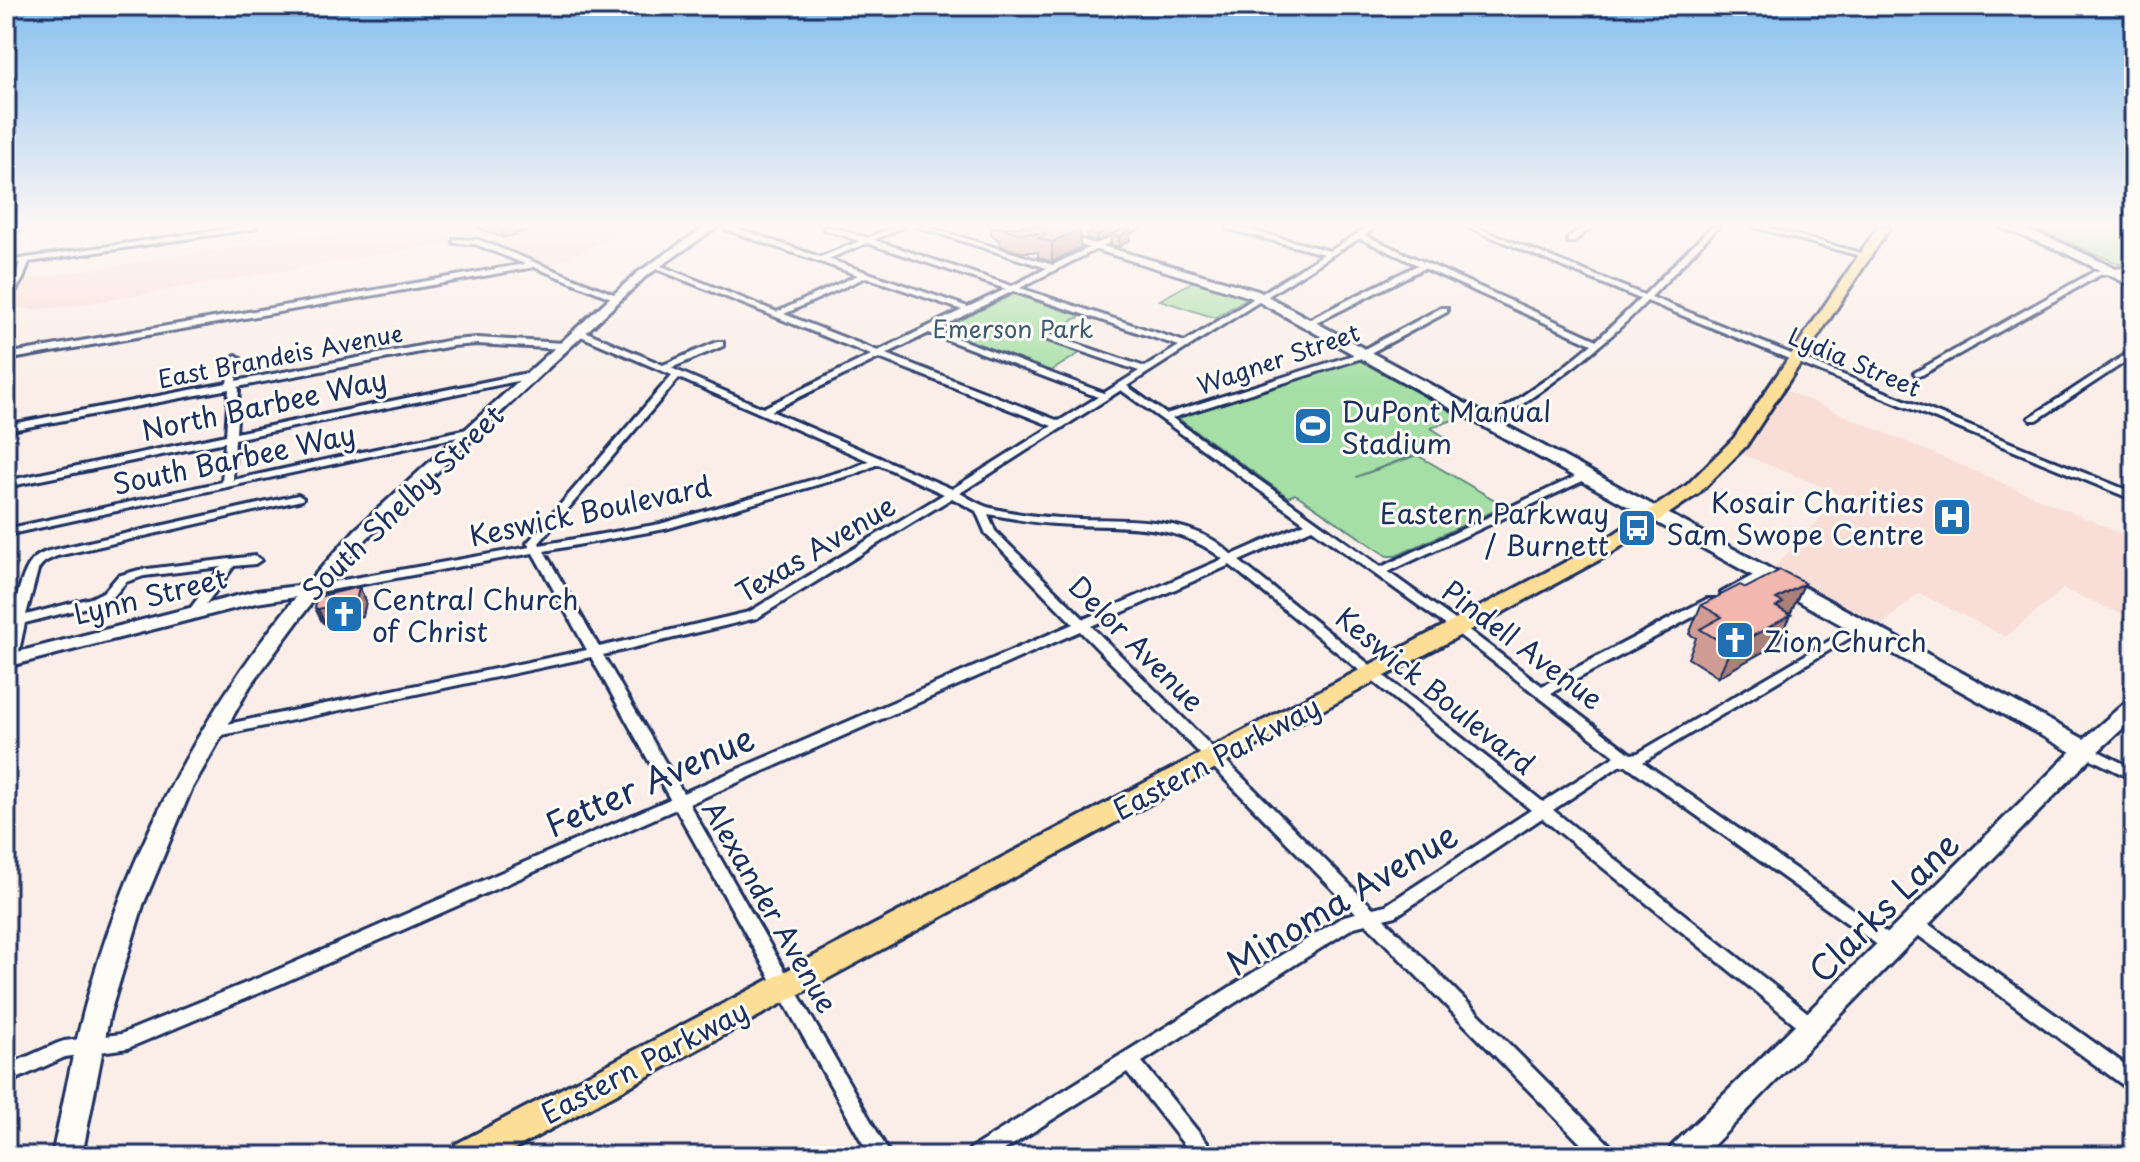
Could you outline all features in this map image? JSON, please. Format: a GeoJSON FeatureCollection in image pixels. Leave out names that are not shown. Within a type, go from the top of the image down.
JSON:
{"type":"FeatureCollection","features":[{"type":"Feature","properties":{"kind":"main road","name":"South Shelby Street"},"geometry":{"type":"LineString","coordinates":[[67,1156],[109,968],[139,881],[209,732],[258,654],[309,590],[361,534],[635,281]]}},
{"type":"Feature","properties":{"kind":"main road"},"geometry":{"type":"LineString","coordinates":[[1206,281],[1260,298],[2086,750]]}},
{"type":"Feature","properties":{"kind":"main road","name":"Eastern Parkway"},"geometry":{"type":"LineString","coordinates":[[468,1156],[1603,550],[1693,489],[1740,442],[1847,281]]}},
{"type":"Feature","properties":{"kind":"main road","name":"Lynn Street"},"geometry":{"type":"LineString","coordinates":[[12,660],[256,597],[309,590]]}},
{"type":"Feature","properties":{"kind":"main road","name":"Clarks Lane"},"geometry":{"type":"LineString","coordinates":[[1682,1156],[2086,750],[2134,706]]}},
{"type":"Feature","properties":{"kind":"street"},"geometry":{"type":"LineString","coordinates":[[6,299],[18,281]]}},
{"type":"Feature","properties":{"kind":"street"},"geometry":{"type":"LineString","coordinates":[[6,357],[440,281]]}},
{"type":"Feature","properties":{"kind":"street"},"geometry":{"type":"LineString","coordinates":[[576,281],[617,297]]}},
{"type":"Feature","properties":{"kind":"street"},"geometry":{"type":"LineString","coordinates":[[691,281],[1059,425]]}},
{"type":"Feature","properties":{"kind":"street"},"geometry":{"type":"LineString","coordinates":[[776,315],[850,281]]}},
{"type":"Feature","properties":{"kind":"street"},"geometry":{"type":"LineString","coordinates":[[887,281],[969,310]]}},
{"type":"Feature","properties":{"kind":"street"},"geometry":{"type":"LineString","coordinates":[[992,281],[1185,345]]}},
{"type":"Feature","properties":{"kind":"street"},"geometry":{"type":"LineString","coordinates":[[764,411],[1026,281]]}},
{"type":"Feature","properties":{"kind":"street","name":"Texas Avenue"},"geometry":{"type":"LineString","coordinates":[[209,732],[596,652],[753,615],[951,494],[1286,281]]}},
{"type":"Feature","properties":{"kind":"street"},"geometry":{"type":"LineString","coordinates":[[1307,324],[1392,281]]}},
{"type":"Feature","properties":{"kind":"street"},"geometry":{"type":"LineString","coordinates":[[1460,281],[1598,344]]}},
{"type":"Feature","properties":{"kind":"street","name":"Lydia Street"},"geometry":{"type":"LineString","coordinates":[[1607,281],[2134,497]]}},
{"type":"Feature","properties":{"kind":"street"},"geometry":{"type":"LineString","coordinates":[[1489,423],[1598,344],[1662,281]]}},
{"type":"Feature","properties":{"kind":"street"},"geometry":{"type":"LineString","coordinates":[[1919,373],[2083,281]]}},
{"type":"Feature","properties":{"kind":"street","name":"Wagner Street"},"geometry":{"type":"LineString","coordinates":[[1165,417],[1362,353],[1444,310]]}},
{"type":"Feature","properties":{"kind":"street"},"geometry":{"type":"LineString","coordinates":[[928,330],[1105,396]]}},
{"type":"Feature","properties":{"kind":"street"},"geometry":{"type":"LineString","coordinates":[[579,332],[981,509]]}},
{"type":"Feature","properties":{"kind":"street"},"geometry":{"type":"LineString","coordinates":[[1045,336],[1146,370]]}},
{"type":"Feature","properties":{"kind":"street","name":"East Brandeis Avenue"},"geometry":{"type":"LineString","coordinates":[[6,428],[462,342],[564,346]]}},
{"type":"Feature","properties":{"kind":"street"},"geometry":{"type":"LineString","coordinates":[[537,549],[533,543],[535,538],[671,371],[720,344]]}},
{"type":"Feature","properties":{"kind":"street"},"geometry":{"type":"LineString","coordinates":[[2034,418],[2134,352]]}},
{"type":"Feature","properties":{"kind":"street"},"geometry":{"type":"LineString","coordinates":[[227,484],[234,389],[231,385],[236,358]]}},
{"type":"Feature","properties":{"kind":"street","name":"North Barbee Way"},"geometry":{"type":"LineString","coordinates":[[6,484],[230,435],[532,375]]}},
{"type":"Feature","properties":{"kind":"street","name":"Pindell Avenue"},"geometry":{"type":"LineString","coordinates":[[1121,386],[1458,628],[1628,759],[1892,946]]}},
{"type":"Feature","properties":{"kind":"street","name":"South Barbee Way"},"geometry":{"type":"LineString","coordinates":[[6,532],[472,431]]}},
{"type":"Feature","properties":{"kind":"street","name":"Keswick Boulevard"},"geometry":{"type":"LineString","coordinates":[[309,590],[684,522],[854,471],[877,461]]}},
{"type":"Feature","properties":{"kind":"street"},"geometry":{"type":"LineString","coordinates":[[1379,572],[1585,476]]}},
{"type":"Feature","properties":{"kind":"street"},"geometry":{"type":"LineString","coordinates":[[12,660],[35,564],[53,553],[298,498]]}},
{"type":"Feature","properties":{"kind":"street","name":"Keswick Boulevard"},"geometry":{"type":"LineString","coordinates":[[981,509],[1055,521],[1161,525],[1200,538],[1232,559],[1811,1026]]}},
{"type":"Feature","properties":{"kind":"street","name":"Delor Avenue"},"geometry":{"type":"LineString","coordinates":[[981,509],[990,532],[1607,1156]]}},
{"type":"Feature","properties":{"kind":"street","name":"Fetter Avenue"},"geometry":{"type":"LineString","coordinates":[[6,1075],[64,1049],[122,1042],[177,1019],[1313,524]]}},
{"type":"Feature","properties":{"kind":"street","name":"Alexander Avenue"},"geometry":{"type":"LineString","coordinates":[[537,549],[881,1156]]}},
{"type":"Feature","properties":{"kind":"street"},"geometry":{"type":"LineString","coordinates":[[20,620],[95,601],[109,594],[122,579],[132,575],[255,560]]}},
{"type":"Feature","properties":{"kind":"street"},"geometry":{"type":"LineString","coordinates":[[193,613],[231,562]]}},
{"type":"Feature","properties":{"kind":"street"},"geometry":{"type":"LineString","coordinates":[[1541,692],[1763,574]]}},
{"type":"Feature","properties":{"kind":"street","name":"Minoma Avenue"},"geometry":{"type":"LineString","coordinates":[[977,1156],[1131,1062],[1350,921],[1390,911],[1616,761],[1641,758],[1862,627]]}},
{"type":"Feature","properties":{"kind":"street"},"geometry":{"type":"LineString","coordinates":[[2086,750],[2134,775]]}},
{"type":"Feature","properties":{"kind":"street"},"geometry":{"type":"LineString","coordinates":[[1914,923],[2134,1082]]}},
{"type":"Feature","properties":{"kind":"street"},"geometry":{"type":"LineString","coordinates":[[1131,1062],[1205,1156]]}},
{"type":"Feature","properties":{"kind":"shaded area"},"geometry":{"type":"Polygon","coordinates":[[[24,281],[220,281],[79,305],[34,310],[13,307],[24,281]]]}},
{"type":"Feature","properties":{"kind":"shaded area","name":"Kosair Charities Sam Swope Centre"},"geometry":{"type":"Polygon","coordinates":[[[1785,390],[2134,539],[2134,619],[2063,589],[2006,637],[1919,593],[1877,629],[1772,570],[1842,495],[1739,453],[1785,390]]]}},
{"type":"Feature","properties":{"kind":"green space"},"geometry":{"type":"Polygon","coordinates":[[[1194,281],[1247,298],[1215,318],[1160,300],[1194,281]]]}},
{"type":"Feature","properties":{"kind":"green space","name":"Emerson Park"},"geometry":{"type":"Polygon","coordinates":[[[1014,294],[1081,316],[1042,337],[1083,351],[1048,373],[935,332],[1014,294]]]}},
{"type":"Feature","properties":{"kind":"green space","name":"DuPont Manual Stadium"},"geometry":{"type":"Polygon","coordinates":[[[1357,359],[1461,417],[1431,428],[1451,441],[1356,477],[1417,455],[1505,506],[1396,556],[1387,556],[1295,494],[1288,497],[1176,417],[1357,359]]]}},
{"type":"Feature","properties":{"kind":"building"},"geometry":{"type":"Polygon","coordinates":[[[1780,570],[1804,584],[1776,599],[1783,603],[1776,607],[1791,615],[1731,648],[1700,629],[1722,617],[1701,605],[1740,585],[1746,588],[1780,570]]]}},
{"type":"Feature","properties":{"kind":"building"},"geometry":{"type":"Polygon","coordinates":[[[359,587],[356,602],[315,608],[317,597],[359,587]]]}},
{"type":"Feature","properties":{"kind":"place","name":"DuPont Manual Stadium"},"geometry":{"type":"Point","coordinates":[1313,426]}},
{"type":"Feature","properties":{"kind":"place","name":"Kosair Charities Sam Swope Centre"},"geometry":{"type":"Point","coordinates":[1952,517]}},
{"type":"Feature","properties":{"kind":"place","name":"Eastern Parkway / Burnett"},"geometry":{"type":"Point","coordinates":[1637,528]}},
{"type":"Feature","properties":{"kind":"place","name":"Central Church of Christ"},"geometry":{"type":"Point","coordinates":[344,614]}},
{"type":"Feature","properties":{"kind":"place","name":"Zion Church"},"geometry":{"type":"Point","coordinates":[1735,640]}}]}
